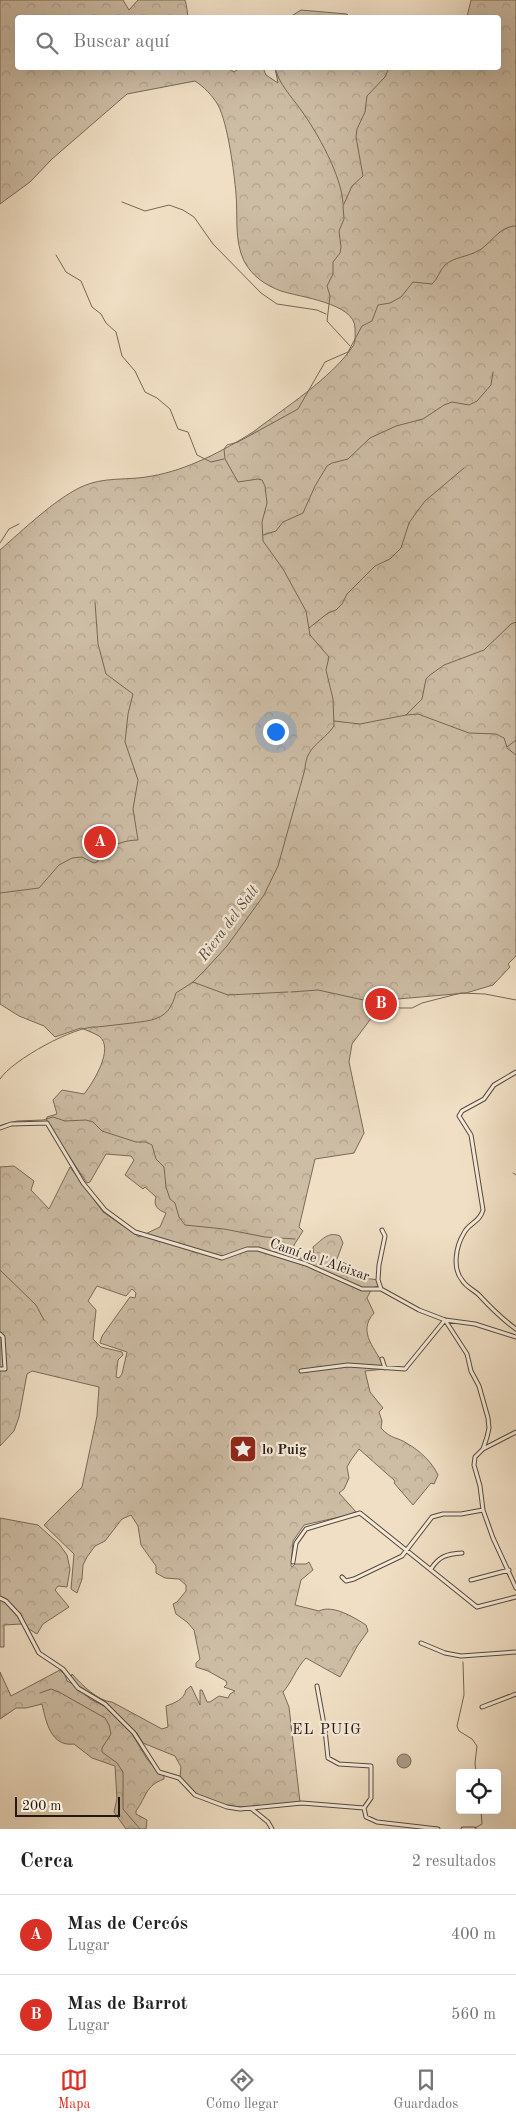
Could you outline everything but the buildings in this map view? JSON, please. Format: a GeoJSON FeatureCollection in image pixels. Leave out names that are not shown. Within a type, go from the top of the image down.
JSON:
{"type":"FeatureCollection","features":[{"type":"Feature","properties":{"kind":"street"},"geometry":{"type":"LineString","coordinates":[[516,1072],[494,1085],[484,1099],[462,1111],[459,1116],[471,1135],[483,1210],[480,1218],[464,1232],[456,1264],[457,1274],[462,1281],[475,1291],[499,1317],[516,1329]]}},
{"type":"Feature","properties":{"kind":"street","name":"Camí de l'Aleixar"},"geometry":{"type":"LineString","coordinates":[[0,1128],[11,1124],[47,1124],[83,1183],[104,1210],[135,1232],[222,1258],[247,1249],[258,1249],[306,1264],[362,1289],[381,1289],[420,1310],[445,1320],[476,1324],[516,1337]]}},
{"type":"Feature","properties":{"kind":"street"},"geometry":{"type":"LineString","coordinates":[[381,1289],[378,1280],[385,1236],[384,1230]]}},
{"type":"Feature","properties":{"kind":"street"},"geometry":{"type":"LineString","coordinates":[[301,1371],[348,1365],[405,1369],[445,1320],[467,1354],[471,1371],[479,1386],[489,1428],[483,1449]]}},
{"type":"Feature","properties":{"kind":"street"},"geometry":{"type":"LineString","coordinates":[[0,1334],[3,1338],[5,1369],[0,1369]]}},
{"type":"Feature","properties":{"kind":"street"},"geometry":{"type":"LineString","coordinates":[[382,1359],[384,1368]]}},
{"type":"Feature","properties":{"kind":"street"},"geometry":{"type":"LineString","coordinates":[[516,1432],[483,1449],[475,1457],[474,1465],[480,1486],[483,1510],[493,1538],[516,1588]]}},
{"type":"Feature","properties":{"kind":"street"},"geometry":{"type":"LineString","coordinates":[[342,1577],[346,1581],[354,1579],[391,1562],[408,1551],[432,1517],[483,1510]]}},
{"type":"Feature","properties":{"kind":"street"},"geometry":{"type":"LineString","coordinates":[[293,1562],[296,1543],[306,1529],[360,1513],[477,1607],[516,1597]]}},
{"type":"Feature","properties":{"kind":"street"},"geometry":{"type":"LineString","coordinates":[[431,1569],[441,1558],[448,1554],[462,1553]]}},
{"type":"Feature","properties":{"kind":"street"},"geometry":{"type":"LineString","coordinates":[[471,1580],[508,1570]]}},
{"type":"Feature","properties":{"kind":"street"},"geometry":{"type":"LineString","coordinates":[[0,1598],[6,1601],[19,1614],[39,1653],[63,1669],[78,1688],[105,1704],[134,1733],[159,1772],[179,1778],[195,1795],[227,1807],[252,1809],[302,1803],[364,1808]]}},
{"type":"Feature","properties":{"kind":"street"},"geometry":{"type":"LineString","coordinates":[[421,1643],[445,1653],[460,1656],[516,1652]]}},
{"type":"Feature","properties":{"kind":"street"},"geometry":{"type":"LineString","coordinates":[[316,1686],[325,1730],[328,1758],[339,1764],[371,1766],[370,1798],[364,1808],[366,1817],[377,1822],[438,1829]]}},
{"type":"Feature","properties":{"kind":"street"},"geometry":{"type":"LineString","coordinates":[[482,1707],[516,1694]]}},
{"type":"Feature","properties":{"kind":"street"},"geometry":{"type":"LineString","coordinates":[[252,1809],[268,1822],[272,1829]]}},
{"type":"Feature","properties":{"kind":"street"},"geometry":{"type":"LineString","coordinates":[[463,1829],[474,1829]]}},
{"type":"Feature","properties":{"kind":"green space"},"geometry":{"type":"Polygon","coordinates":[[[0,0],[123,0],[129,10],[138,0],[185,0],[186,2],[188,15],[15,15],[15,70],[231,70],[234,72],[237,70],[264,70],[266,75],[278,83],[275,70],[501,70],[501,15],[467,15],[471,0],[516,0],[516,956],[508,964],[510,967],[493,985],[466,993],[398,999],[378,1009],[352,1044],[349,1062],[364,1133],[354,1153],[315,1159],[299,1227],[303,1231],[294,1245],[294,1257],[306,1259],[310,1255],[314,1255],[313,1247],[325,1237],[329,1235],[340,1236],[343,1243],[337,1259],[363,1273],[365,1278],[378,1280],[379,1286],[372,1288],[367,1298],[374,1313],[369,1320],[367,1334],[385,1369],[365,1371],[370,1392],[383,1408],[379,1412],[382,1421],[381,1428],[421,1453],[438,1475],[434,1484],[431,1483],[413,1505],[394,1483],[395,1481],[359,1449],[347,1467],[349,1478],[344,1489],[339,1493],[357,1513],[304,1525],[293,1541],[291,1566],[309,1562],[313,1570],[301,1580],[295,1605],[319,1611],[331,1609],[344,1613],[366,1625],[368,1631],[340,1677],[306,1658],[283,1692],[289,1707],[300,1802],[247,1807],[234,1806],[209,1800],[197,1794],[180,1777],[181,1767],[175,1756],[143,1743],[137,1733],[114,1713],[110,1706],[80,1689],[71,1677],[72,1674],[101,1699],[112,1702],[162,1729],[168,1727],[166,1706],[181,1699],[186,1690],[191,1686],[200,1705],[200,1690],[202,1690],[207,1702],[219,1696],[228,1698],[235,1691],[224,1687],[227,1684],[226,1681],[196,1667],[196,1663],[200,1659],[194,1630],[176,1614],[173,1604],[186,1591],[186,1585],[179,1579],[165,1578],[156,1573],[156,1566],[141,1545],[138,1526],[131,1515],[122,1519],[105,1541],[95,1546],[83,1565],[82,1579],[77,1593],[71,1589],[74,1554],[44,1525],[82,1487],[97,1416],[99,1387],[32,1371],[27,1374],[19,1417],[14,1431],[0,1446],[0,1167],[14,1166],[34,1181],[31,1190],[49,1209],[70,1167],[103,1212],[139,1237],[160,1227],[166,1213],[157,1207],[155,1203],[156,1197],[145,1187],[143,1189],[125,1175],[134,1160],[131,1156],[106,1154],[90,1182],[87,1183],[46,1122],[47,1117],[57,1114],[53,1100],[62,1090],[84,1094],[97,1074],[104,1057],[103,1041],[99,1036],[81,1028],[55,1037],[44,1026],[19,1016],[0,1004],[0,550],[50,507],[81,487],[98,481],[143,477],[178,469],[217,453],[253,432],[333,370],[354,344],[355,328],[353,319],[336,307],[325,302],[275,289],[264,283],[247,266],[239,245],[235,185],[230,148],[222,113],[208,91],[195,81],[127,94],[52,159],[30,182],[0,204],[0,0]],[[97,1286],[88,1301],[96,1310],[93,1339],[101,1347],[122,1352],[123,1355],[118,1360],[116,1377],[119,1378],[122,1374],[127,1352],[100,1343],[102,1336],[130,1297],[135,1298],[136,1293],[132,1289],[126,1296],[97,1286]]]}},
{"type":"Feature","properties":{"kind":"green space"},"geometry":{"type":"Polygon","coordinates":[[[301,10],[348,15],[293,15],[301,10]]]}},
{"type":"Feature","properties":{"kind":"green space"},"geometry":{"type":"Polygon","coordinates":[[[0,1518],[38,1525],[59,1544],[67,1555],[70,1569],[67,1587],[58,1586],[55,1590],[69,1607],[43,1624],[37,1634],[21,1624],[4,1625],[4,1647],[0,1647],[0,1518]]]}},
{"type":"Feature","properties":{"kind":"green space"},"geometry":{"type":"Polygon","coordinates":[[[60,1670],[65,1675],[67,1681],[90,1699],[104,1706],[132,1734],[147,1759],[158,1772],[164,1775],[164,1779],[150,1788],[136,1811],[136,1814],[147,1820],[146,1829],[126,1829],[114,1812],[117,1799],[115,1766],[92,1758],[74,1744],[60,1742],[51,1732],[42,1704],[26,1708],[16,1708],[0,1719],[0,1672],[11,1696],[60,1670]]]}},
{"type":"Feature","properties":{"kind":"shaded area"},"geometry":{"type":"Polygon","coordinates":[[[404,1754],[409,1756],[411,1761],[409,1766],[404,1768],[399,1766],[397,1761],[399,1756],[404,1754]]]}},
{"type":"Feature","properties":{"kind":"waterway"},"geometry":{"type":"LineString","coordinates":[[276,70],[282,85],[307,119],[328,155],[342,193],[343,204]]}},
{"type":"Feature","properties":{"kind":"waterway"},"geometry":{"type":"LineString","coordinates":[[350,346],[327,321],[330,296],[327,286],[333,274],[333,262],[340,253],[339,231],[344,219],[343,206],[352,186],[363,176],[356,137],[357,129],[365,112],[367,96],[385,77],[388,70]]}},
{"type":"Feature","properties":{"kind":"waterway"},"geometry":{"type":"LineString","coordinates":[[122,202],[145,211],[169,205],[183,210],[194,217],[213,244],[261,293],[277,304],[317,310],[326,314]]}},
{"type":"Feature","properties":{"kind":"waterway","name":"Riera del Salt"},"geometry":{"type":"LineString","coordinates":[[0,1079],[7,1071],[30,1054],[60,1038],[87,1028],[148,1021],[160,1017],[170,1008],[176,993],[193,982],[227,946],[264,895],[278,866],[308,755],[334,726],[333,699],[326,670],[329,657],[310,635],[306,611],[283,569],[263,541],[262,522],[267,503],[265,486],[262,480],[258,479],[238,482],[225,459],[224,449],[227,445],[238,442],[298,409],[325,362],[348,352],[362,326],[372,321],[378,305],[390,303],[401,297],[413,282],[432,284],[443,267],[449,262],[478,251],[500,232],[516,226]]}},
{"type":"Feature","properties":{"kind":"waterway"},"geometry":{"type":"LineString","coordinates":[[56,255],[66,272],[81,281],[92,307],[101,314],[106,323],[116,332],[122,356],[135,371],[145,392],[157,398],[170,409],[178,429],[188,432],[197,455],[211,462],[224,459]]}},
{"type":"Feature","properties":{"kind":"waterway"},"geometry":{"type":"LineString","coordinates":[[263,535],[276,531],[283,522],[303,513],[315,486],[327,466],[348,459],[370,438],[396,426],[423,419],[444,405],[452,402],[469,405],[477,401],[491,385],[493,372]]}},
{"type":"Feature","properties":{"kind":"waterway"},"geometry":{"type":"LineString","coordinates":[[309,628],[328,613],[336,610],[342,604],[347,594],[375,566],[390,559],[401,548],[409,523],[425,501],[464,468]]}},
{"type":"Feature","properties":{"kind":"waterway"},"geometry":{"type":"LineString","coordinates":[[0,543],[9,529],[19,524]]}},
{"type":"Feature","properties":{"kind":"waterway"},"geometry":{"type":"LineString","coordinates":[[0,893],[39,888],[59,865],[72,858],[82,857],[94,863],[114,845],[138,840],[133,809],[138,780],[125,742],[128,714],[133,694],[106,674],[98,644],[95,602]]}},
{"type":"Feature","properties":{"kind":"waterway"},"geometry":{"type":"LineString","coordinates":[[334,721],[360,724],[406,715],[422,699],[426,679],[430,675],[444,665],[484,650],[511,624],[516,622]]}},
{"type":"Feature","properties":{"kind":"waterway"},"geometry":{"type":"LineString","coordinates":[[406,715],[418,714],[469,733],[496,734],[504,738],[507,747],[516,740]]}},
{"type":"Feature","properties":{"kind":"waterway"},"geometry":{"type":"LineString","coordinates":[[507,748],[516,755]]}},
{"type":"Feature","properties":{"kind":"waterway"},"geometry":{"type":"LineString","coordinates":[[193,982],[228,995],[288,992]]}},
{"type":"Feature","properties":{"kind":"waterway"},"geometry":{"type":"LineString","coordinates":[[291,992],[318,990],[400,1008],[412,1008],[422,1003],[461,993],[485,994],[516,1000]]}},
{"type":"Feature","properties":{"kind":"waterway"},"geometry":{"type":"LineString","coordinates":[[0,1126],[17,1121],[43,1120],[53,1117],[65,1121],[86,1120],[93,1122],[102,1131],[136,1142],[146,1142],[152,1145],[156,1159],[164,1167],[166,1187],[170,1199],[175,1203],[179,1217],[185,1225],[224,1229],[265,1237],[295,1239]]}},
{"type":"Feature","properties":{"kind":"waterway"},"geometry":{"type":"LineString","coordinates":[[0,1270],[36,1305],[44,1320]]}},
{"type":"Feature","properties":{"kind":"waterway"},"geometry":{"type":"LineString","coordinates":[[463,1662],[464,1695],[457,1726],[459,1731],[472,1739],[477,1746],[476,1769]]}},
{"type":"Feature","properties":{"kind":"waterway"},"geometry":{"type":"LineString","coordinates":[[40,1693],[51,1689],[59,1692],[105,1718],[111,1734],[102,1748],[102,1752],[117,1763],[123,1772],[123,1809],[140,1829]]}},
{"type":"Feature","properties":{"kind":"waterway"},"geometry":{"type":"LineString","coordinates":[[475,1828],[482,1824],[481,1814]]}},
{"type":"Feature","properties":{"kind":"place","name":"Mas de Cercós"},"geometry":{"type":"Point","coordinates":[100,842]}},
{"type":"Feature","properties":{"kind":"place","name":"Mas de Barrot"},"geometry":{"type":"Point","coordinates":[381,1004]}},
{"type":"Feature","properties":{"kind":"place","name":"lo Puig"},"geometry":{"type":"Point","coordinates":[243,1449]}},
{"type":"Feature","properties":{"kind":"district","name":"EL PUIG"},"geometry":{"type":"Point","coordinates":[327,1729]}}]}
